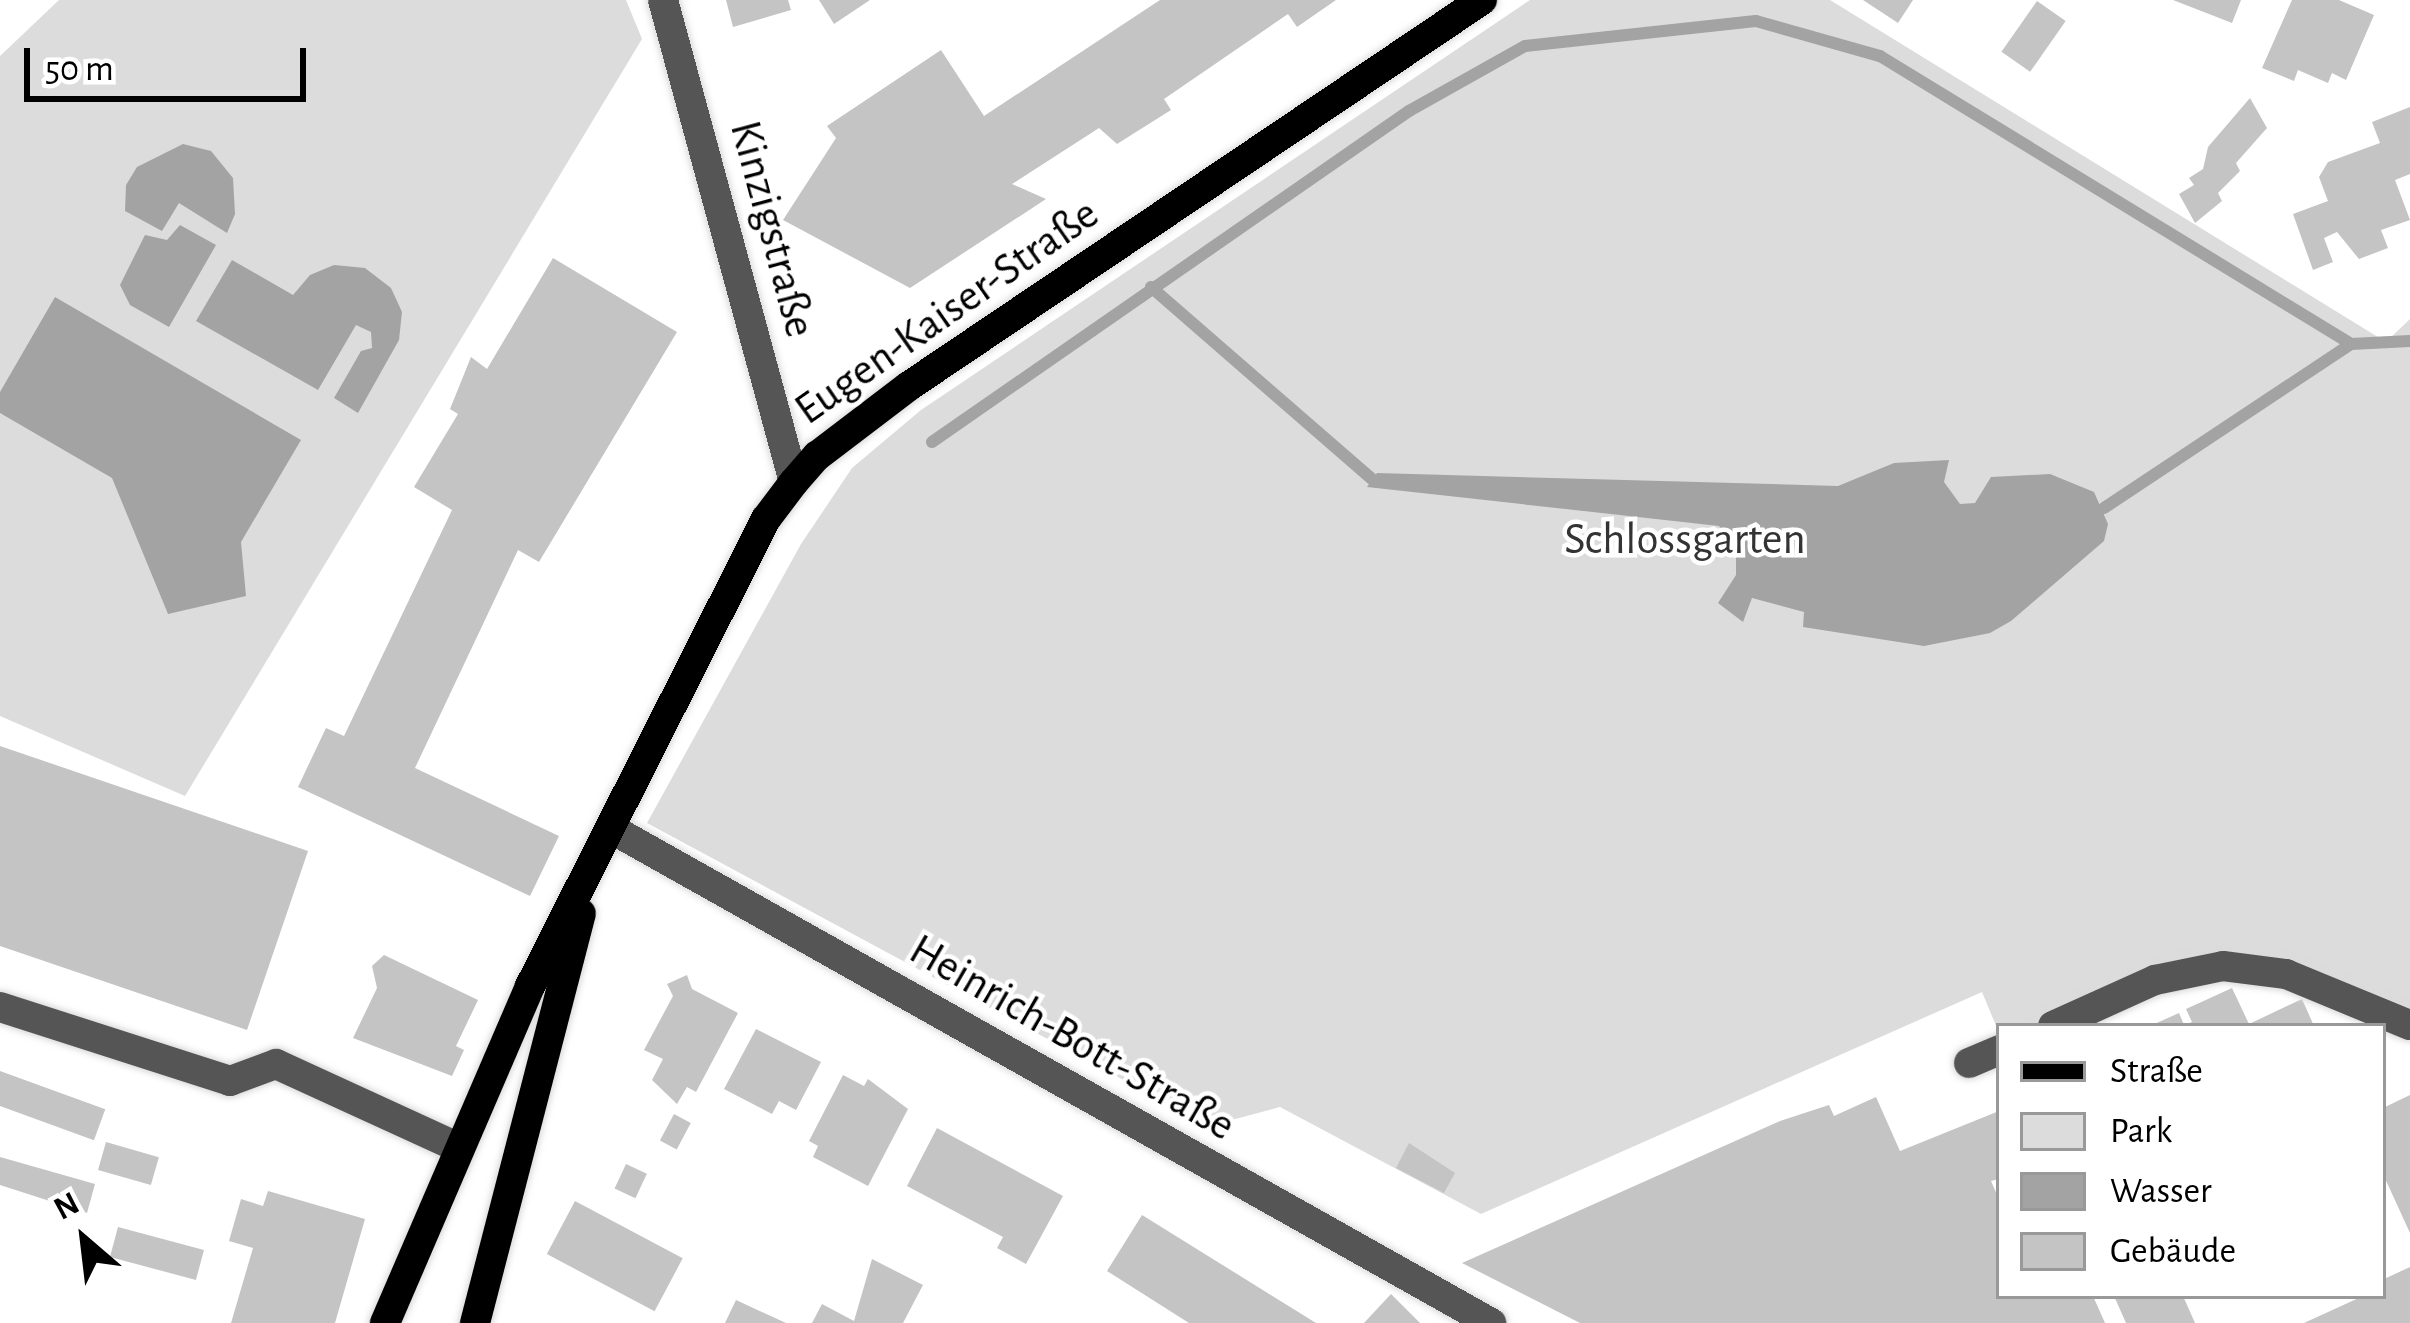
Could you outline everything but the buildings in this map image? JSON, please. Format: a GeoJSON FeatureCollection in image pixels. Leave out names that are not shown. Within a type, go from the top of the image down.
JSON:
{"type":"FeatureCollection","features":[{"type":"Feature","properties":{"kind":"main road","name":"Eugen-Kaiser-Straße"},"geometry":{"type":"LineString","coordinates":[[385,1323],[458,1148],[610,828],[766,519],[794,482],[817,455],[909,386],[1482,0]]}},
{"type":"Feature","properties":{"kind":"main road","name":"Eugen-Kaiser-Straße"},"geometry":{"type":"LineString","coordinates":[[475,1323],[610,828]]}},
{"type":"Feature","properties":{"kind":"street","name":"Kinzigstraße"},"geometry":{"type":"LineString","coordinates":[[663,0],[794,482]]}},
{"type":"Feature","properties":{"kind":"street","name":"Heinrich-Bott-Straße"},"geometry":{"type":"LineString","coordinates":[[610,828],[1491,1323]]}},
{"type":"Feature","properties":{"kind":"street"},"geometry":{"type":"LineString","coordinates":[[2060,1023],[2155,980],[2223,966],[2286,974],[2410,1025]]}},
{"type":"Feature","properties":{"kind":"street"},"geometry":{"type":"LineString","coordinates":[[0,1006],[230,1081],[277,1064],[458,1148]]}},
{"type":"Feature","properties":{"kind":"street"},"geometry":{"type":"LineString","coordinates":[[1969,1064],[1996,1051]]}},
{"type":"Feature","properties":{"kind":"green space"},"geometry":{"type":"Polygon","coordinates":[[[59,0],[626,0],[642,39],[185,796],[0,716],[0,56],[59,0]]]}},
{"type":"Feature","properties":{"kind":"green space","name":"Schlossgarten"},"geometry":{"type":"Polygon","coordinates":[[[1530,0],[1830,0],[2386,342],[2410,319],[2410,1036],[2386,1027],[2386,1023],[2375,1023],[2247,976],[2163,988],[2085,1023],[1996,1026],[1982,992],[1481,1214],[1280,1107],[1209,1126],[647,823],[801,544],[852,468],[921,410],[1530,0]]]}},
{"type":"Feature","properties":{"kind":"water"},"geometry":{"type":"Polygon","coordinates":[[[183,144],[211,151],[233,178],[235,214],[227,233],[179,203],[162,231],[125,211],[126,185],[137,167],[183,144]]]}},
{"type":"Feature","properties":{"kind":"water"},"geometry":{"type":"Polygon","coordinates":[[[180,225],[216,245],[169,327],[130,305],[120,285],[145,235],[167,240],[180,225]]]}},
{"type":"Feature","properties":{"kind":"water"},"geometry":{"type":"Polygon","coordinates":[[[232,260],[293,295],[310,275],[334,265],[365,268],[391,288],[402,312],[399,340],[358,413],[334,398],[361,351],[372,348],[371,332],[356,325],[318,390],[196,321],[232,260]]]}},
{"type":"Feature","properties":{"kind":"water"},"geometry":{"type":"Polygon","coordinates":[[[55,297],[301,440],[241,542],[246,596],[168,614],[112,478],[0,413],[0,392],[55,297]]]}},
{"type":"Feature","properties":{"kind":"water"},"geometry":{"type":"Polygon","coordinates":[[[1949,460],[1944,482],[1960,504],[1975,503],[1991,477],[2050,474],[2094,492],[2108,524],[2104,541],[2011,621],[1990,633],[1924,646],[1803,627],[1804,612],[1752,598],[1743,622],[1718,603],[1736,575],[1736,551],[1719,526],[1367,487],[1377,473],[1838,486],[1894,463],[1949,460]]]}},
{"type":"Feature","properties":{"kind":"waterway"},"geometry":{"type":"LineString","coordinates":[[932,442],[1409,111],[1525,46],[1756,21],[1880,56],[2351,344],[2410,341]]}},
{"type":"Feature","properties":{"kind":"waterway"},"geometry":{"type":"LineString","coordinates":[[1151,287],[1373,480]]}},
{"type":"Feature","properties":{"kind":"waterway"},"geometry":{"type":"LineString","coordinates":[[2104,508],[2351,344]]}}]}
